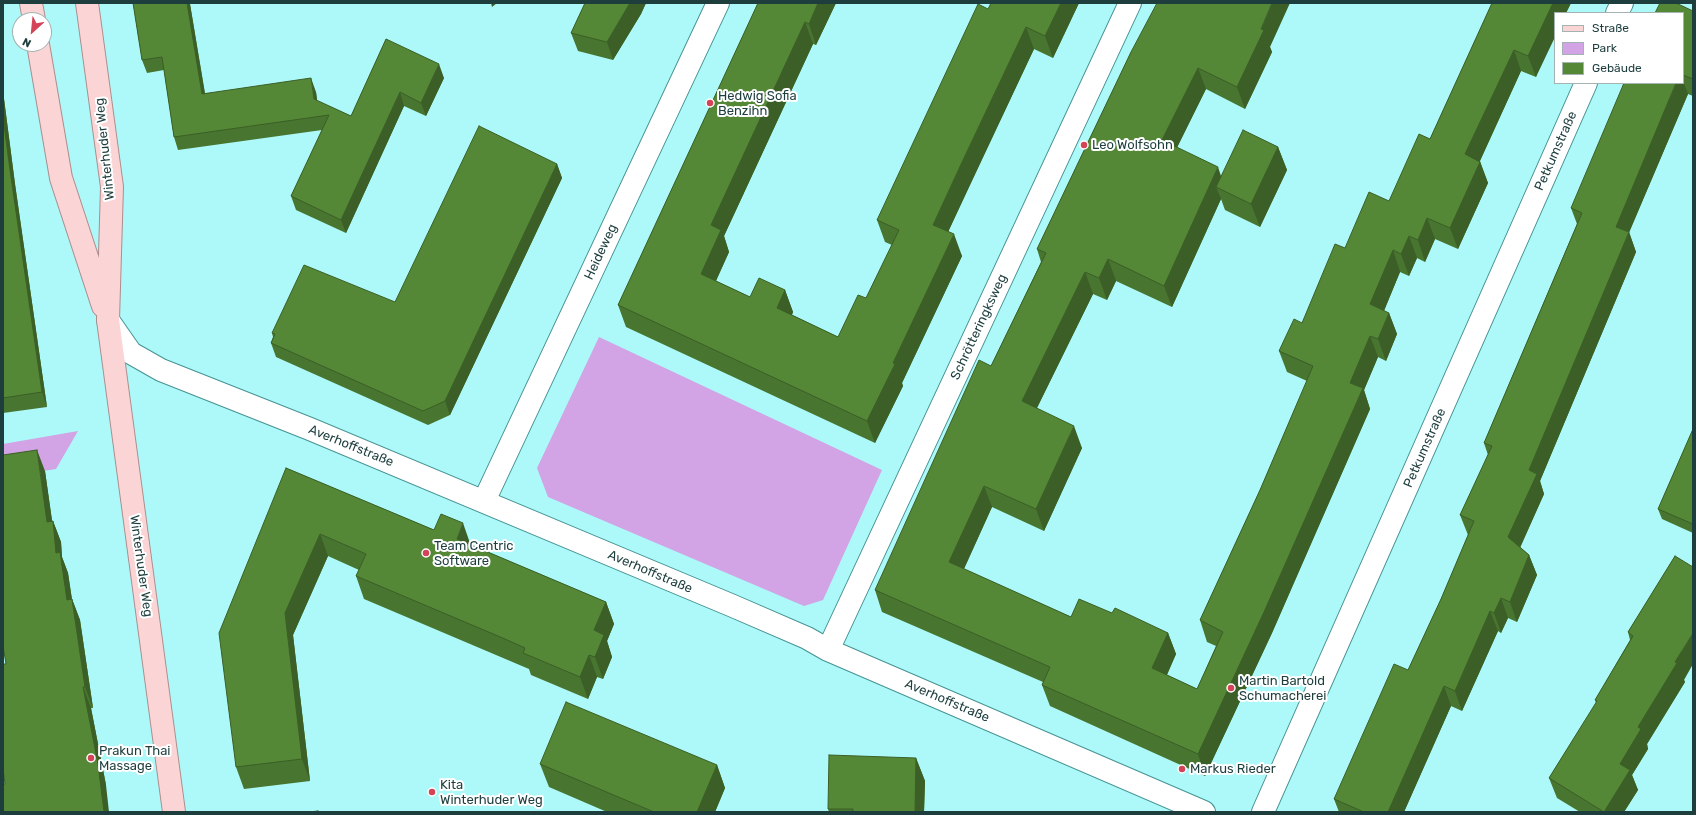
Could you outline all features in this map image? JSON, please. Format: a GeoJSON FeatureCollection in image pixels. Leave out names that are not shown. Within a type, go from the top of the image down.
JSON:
{"type":"FeatureCollection","features":[{"type":"Feature","properties":{"kind":"main road","name":"Winterhuder Weg"},"geometry":{"type":"LineString","coordinates":[[87,3],[112,187],[108,320],[174,812]]}},
{"type":"Feature","properties":{"kind":"main road","name":"Winterhuder Weg"},"geometry":{"type":"LineString","coordinates":[[39,52],[61,178],[108,320]]}},
{"type":"Feature","properties":{"kind":"street","name":"Heideweg"},"geometry":{"type":"LineString","coordinates":[[484,501],[718,3]]}},
{"type":"Feature","properties":{"kind":"street","name":"Schrötteringksweg"},"geometry":{"type":"LineString","coordinates":[[828,650],[1130,3]]}},
{"type":"Feature","properties":{"kind":"street"},"geometry":{"type":"LineString","coordinates":[[1618,12],[1622,3]]}},
{"type":"Feature","properties":{"kind":"street","name":"Petkumstraße"},"geometry":{"type":"LineString","coordinates":[[1263,812],[1586,84]]}},
{"type":"Feature","properties":{"kind":"street","name":"Averhoffstraße"},"geometry":{"type":"LineString","coordinates":[[108,320],[131,354],[161,370],[310,429],[484,501],[807,638],[828,650],[1204,812]]}},
{"type":"Feature","properties":{"kind":"green space"},"geometry":{"type":"Polygon","coordinates":[[[599,337],[882,470],[823,600],[804,606],[548,497],[537,468],[599,337]]]}},
{"type":"Feature","properties":{"kind":"green space"},"geometry":{"type":"Polygon","coordinates":[[[78,431],[56,469],[3,477],[3,444],[78,431]]]}},
{"type":"Feature","properties":{"kind":"building"},"geometry":{"type":"Polygon","coordinates":[[[133,3],[187,3],[202,94],[311,78],[314,99],[351,116],[386,39],[439,64],[421,103],[400,92],[341,220],[291,196],[329,115],[174,137],[162,57],[142,60],[133,3]]]}},
{"type":"Feature","properties":{"kind":"building"},"geometry":{"type":"Polygon","coordinates":[[[585,3],[630,3],[607,42],[571,33],[585,3]]]}},
{"type":"Feature","properties":{"kind":"building"},"geometry":{"type":"Polygon","coordinates":[[[758,3],[818,3],[809,24],[805,22],[711,225],[721,230],[701,274],[750,297],[759,278],[785,290],[777,308],[838,337],[858,295],[866,298],[899,230],[877,220],[978,4],[988,9],[991,3],[1061,3],[1045,36],[1026,27],[963,160],[933,225],[954,234],[893,363],[895,364],[867,421],[618,305],[758,3]]]}},
{"type":"Feature","properties":{"kind":"building"},"geometry":{"type":"Polygon","coordinates":[[[1157,3],[1272,3],[1261,29],[1264,30],[1237,87],[1198,68],[1162,140],[1218,167],[1164,286],[1108,259],[1099,278],[1085,272],[1022,401],[1074,426],[1036,509],[984,486],[949,562],[1071,617],[1079,599],[1112,613],[1115,608],[1168,633],[1152,668],[1197,689],[1223,632],[1200,620],[1260,490],[1313,366],[1279,351],[1294,319],[1302,323],[1335,244],[1345,248],[1369,192],[1389,201],[1419,134],[1430,139],[1492,3],[1553,3],[1528,56],[1514,50],[1465,154],[1480,162],[1450,228],[1427,218],[1418,240],[1409,236],[1401,254],[1393,250],[1370,304],[1389,313],[1378,339],[1370,336],[1350,383],[1363,388],[1264,612],[1198,754],[1042,685],[1050,667],[875,590],[979,360],[991,366],[1046,253],[1037,249],[1131,52],[1157,3]]]}},
{"type":"Feature","properties":{"kind":"building"},"geometry":{"type":"Polygon","coordinates":[[[1660,3],[1676,3],[1693,11],[1693,79],[1684,75],[1684,12],[1656,12],[1660,3]]]}},
{"type":"Feature","properties":{"kind":"building"},"geometry":{"type":"Polygon","coordinates":[[[1624,84],[1676,84],[1616,227],[1629,232],[1529,470],[1537,474],[1508,537],[1529,555],[1510,602],[1501,598],[1494,613],[1490,611],[1455,691],[1444,686],[1388,812],[1364,812],[1334,799],[1394,664],[1408,670],[1441,599],[1474,521],[1460,515],[1492,446],[1484,443],[1582,213],[1571,208],[1624,84]]]}},
{"type":"Feature","properties":{"kind":"building"},"geometry":{"type":"Polygon","coordinates":[[[3,117],[42,392],[3,398],[3,117]]]}},
{"type":"Feature","properties":{"kind":"building"},"geometry":{"type":"Polygon","coordinates":[[[479,126],[557,164],[445,401],[423,411],[271,343],[275,334],[272,333],[304,265],[395,302],[479,126]]]}},
{"type":"Feature","properties":{"kind":"building"},"geometry":{"type":"Polygon","coordinates":[[[1243,130],[1278,147],[1251,204],[1216,187],[1243,130]]]}},
{"type":"Feature","properties":{"kind":"building"},"geometry":{"type":"Polygon","coordinates":[[[1693,429],[1693,524],[1658,509],[1693,429]]]}},
{"type":"Feature","properties":{"kind":"building"},"geometry":{"type":"Polygon","coordinates":[[[37,450],[47,522],[53,521],[56,553],[60,552],[67,600],[72,599],[85,687],[83,687],[98,764],[104,812],[3,812],[3,784],[5,784],[3,769],[3,664],[6,664],[3,646],[3,455],[37,450]]]}},
{"type":"Feature","properties":{"kind":"building"},"geometry":{"type":"Polygon","coordinates":[[[286,468],[434,530],[441,514],[463,523],[457,539],[606,602],[594,630],[604,635],[595,657],[589,655],[580,677],[523,653],[525,648],[356,576],[366,554],[320,534],[285,613],[302,759],[236,767],[219,633],[286,468]]]}},
{"type":"Feature","properties":{"kind":"building"},"geometry":{"type":"Polygon","coordinates":[[[1675,556],[1693,567],[1693,633],[1675,662],[1677,663],[1638,727],[1641,729],[1620,764],[1630,770],[1604,812],[1549,778],[1597,701],[1595,700],[1633,636],[1628,632],[1675,556]]]}},
{"type":"Feature","properties":{"kind":"building"},"geometry":{"type":"Polygon","coordinates":[[[566,702],[717,765],[697,812],[654,812],[540,764],[566,702]]]}},
{"type":"Feature","properties":{"kind":"building"},"geometry":{"type":"Polygon","coordinates":[[[829,755],[916,758],[915,812],[853,812],[853,809],[828,809],[829,755]]]}},
{"type":"Feature","properties":{"kind":"place","name":"Hedwig Sofia Benzihn"},"geometry":{"type":"Point","coordinates":[710,103]}},
{"type":"Feature","properties":{"kind":"place","name":"Leo Wolfsohn"},"geometry":{"type":"Point","coordinates":[1084,145]}},
{"type":"Feature","properties":{"kind":"place","name":"Team Centric Software"},"geometry":{"type":"Point","coordinates":[426,553]}},
{"type":"Feature","properties":{"kind":"place","name":"Martin Bartold Schumacherei"},"geometry":{"type":"Point","coordinates":[1231,688]}},
{"type":"Feature","properties":{"kind":"place","name":"Prakun Thai Massage"},"geometry":{"type":"Point","coordinates":[91,758]}},
{"type":"Feature","properties":{"kind":"place","name":"Markus Rieder"},"geometry":{"type":"Point","coordinates":[1182,769]}},
{"type":"Feature","properties":{"kind":"place","name":"Kita Winterhuder Weg"},"geometry":{"type":"Point","coordinates":[432,792]}}]}
